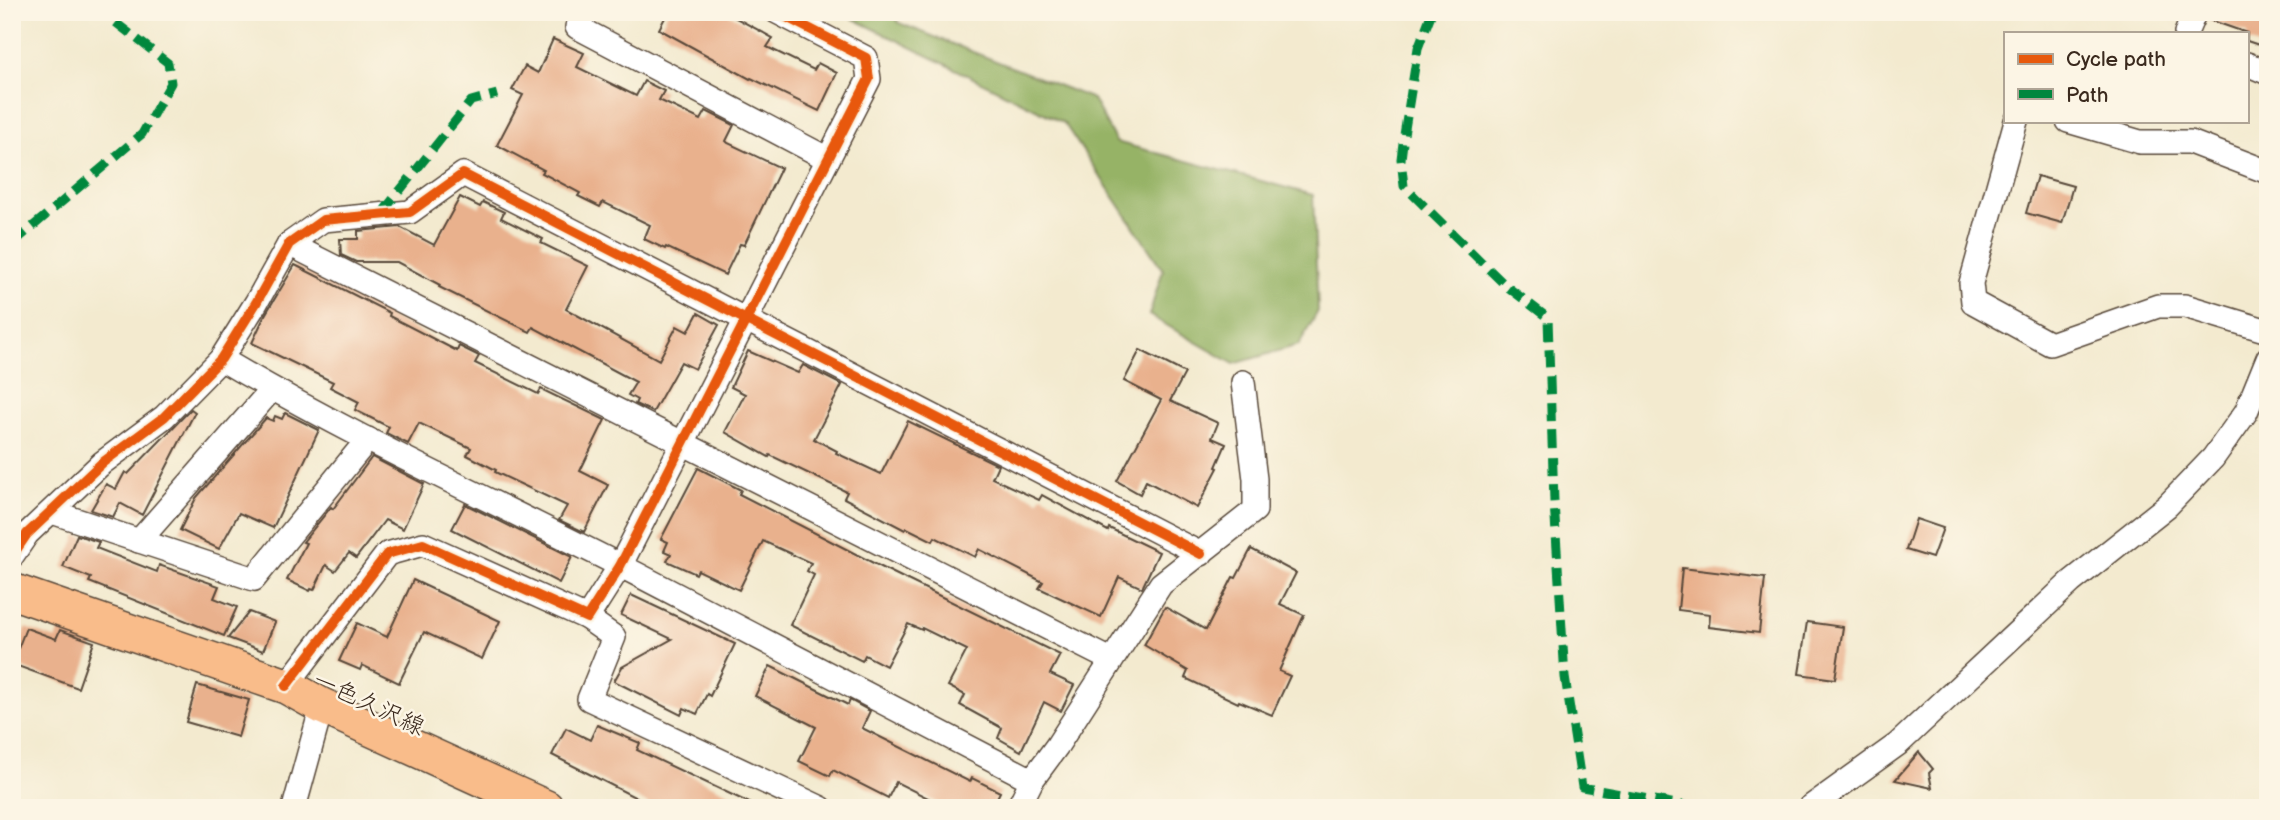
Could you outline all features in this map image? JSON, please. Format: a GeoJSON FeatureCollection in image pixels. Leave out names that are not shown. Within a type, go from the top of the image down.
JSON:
{"type":"FeatureCollection","features":[{"type":"Feature","properties":{"kind":"main road","name":"一色久沢線"},"geometry":{"type":"LineString","coordinates":[[12,591],[286,686],[322,706],[546,808]]}},
{"type":"Feature","properties":{"kind":"street"},"geometry":{"type":"LineString","coordinates":[[585,12],[577,27],[828,159]]}},
{"type":"Feature","properties":{"kind":"street"},"geometry":{"type":"LineString","coordinates":[[587,618],[620,566],[869,79],[866,58],[776,12]]}},
{"type":"Feature","properties":{"kind":"street"},"geometry":{"type":"LineString","coordinates":[[2186,32],[2195,12]]}},
{"type":"Feature","properties":{"kind":"street"},"geometry":{"type":"LineString","coordinates":[[2248,64],[2268,73]]}},
{"type":"Feature","properties":{"kind":"street"},"geometry":{"type":"LineString","coordinates":[[2016,122],[1971,283],[1973,302],[2050,344],[2158,306],[2185,306],[2268,331]]}},
{"type":"Feature","properties":{"kind":"street"},"geometry":{"type":"LineString","coordinates":[[2071,122],[2140,142],[2190,142],[2268,172]]}},
{"type":"Feature","properties":{"kind":"street"},"geometry":{"type":"LineString","coordinates":[[12,556],[27,534],[102,463],[164,417],[222,359],[289,244],[323,220],[410,212],[463,174],[1200,554]]}},
{"type":"Feature","properties":{"kind":"street"},"geometry":{"type":"LineString","coordinates":[[289,244],[1111,660]]}},
{"type":"Feature","properties":{"kind":"street"},"geometry":{"type":"LineString","coordinates":[[222,359],[272,389],[368,439],[620,566],[1032,780]]}},
{"type":"Feature","properties":{"kind":"street"},"geometry":{"type":"LineString","coordinates":[[1809,808],[1898,744],[2071,582],[2167,506],[2213,458],[2246,412],[2267,363]]}},
{"type":"Feature","properties":{"kind":"street"},"geometry":{"type":"LineString","coordinates":[[1018,808],[1032,780],[1057,746],[1161,584],[1255,510],[1255,479],[1243,382]]}},
{"type":"Feature","properties":{"kind":"street"},"geometry":{"type":"LineString","coordinates":[[139,541],[272,389]]}},
{"type":"Feature","properties":{"kind":"street"},"geometry":{"type":"LineString","coordinates":[[52,512],[254,579],[368,439]]}},
{"type":"Feature","properties":{"kind":"street"},"geometry":{"type":"LineString","coordinates":[[286,686],[387,554],[423,544],[587,618],[614,637],[589,699],[821,808]]}},
{"type":"Feature","properties":{"kind":"street"},"geometry":{"type":"LineString","coordinates":[[294,808],[322,706]]}},
{"type":"Feature","properties":{"kind":"green space"},"geometry":{"type":"Polygon","coordinates":[[[840,12],[891,12],[899,23],[1093,99],[1116,142],[1313,195],[1318,311],[1299,345],[1234,364],[1149,315],[1163,270],[1064,123],[840,12]]]}},
{"type":"Feature","properties":{"kind":"building"},"geometry":{"type":"Polygon","coordinates":[[[668,12],[725,12],[773,38],[767,47],[814,70],[818,63],[837,73],[819,111],[750,79],[659,29],[668,12]]]}},
{"type":"Feature","properties":{"kind":"building"},"geometry":{"type":"Polygon","coordinates":[[[2209,12],[2268,12],[2268,48],[2248,41],[2248,32],[2207,19],[2209,12]]]}},
{"type":"Feature","properties":{"kind":"building"},"geometry":{"type":"Polygon","coordinates":[[[553,39],[584,53],[577,67],[636,96],[644,81],[664,91],[659,100],[701,120],[706,111],[734,125],[726,141],[728,143],[781,168],[744,245],[740,244],[725,275],[644,239],[650,225],[603,202],[600,207],[578,196],[580,193],[542,173],[544,170],[497,145],[523,95],[512,90],[525,66],[538,73],[553,39]]]}},
{"type":"Feature","properties":{"kind":"building"},"geometry":{"type":"Polygon","coordinates":[[[2037,176],[2073,186],[2062,223],[2026,213],[2037,176]]]}},
{"type":"Feature","properties":{"kind":"building"},"geometry":{"type":"Polygon","coordinates":[[[460,197],[480,207],[483,202],[504,212],[501,218],[543,239],[541,243],[588,266],[566,309],[659,360],[677,326],[688,332],[698,313],[719,325],[695,369],[681,362],[653,412],[635,404],[637,400],[628,395],[636,382],[533,327],[530,332],[439,287],[440,285],[397,262],[356,262],[341,255],[340,239],[358,239],[358,231],[400,227],[434,245],[460,197]]]}},
{"type":"Feature","properties":{"kind":"building"},"geometry":{"type":"Polygon","coordinates":[[[295,265],[390,313],[389,316],[457,351],[459,346],[479,356],[475,363],[538,394],[541,389],[605,420],[580,471],[608,485],[584,532],[559,520],[567,506],[495,472],[496,470],[467,455],[471,448],[419,423],[408,444],[386,433],[389,427],[355,410],[359,402],[330,387],[333,382],[252,343],[265,315],[295,265]]]}},
{"type":"Feature","properties":{"kind":"building"},"geometry":{"type":"Polygon","coordinates":[[[1140,350],[1185,373],[1170,401],[1218,423],[1212,438],[1226,444],[1216,467],[1218,468],[1197,508],[1146,481],[1140,494],[1117,481],[1161,400],[1124,381],[1140,350]]]}},
{"type":"Feature","properties":{"kind":"building"},"geometry":{"type":"Polygon","coordinates":[[[748,351],[798,373],[803,365],[842,385],[814,439],[837,451],[836,453],[881,474],[908,421],[998,465],[992,478],[1039,500],[1042,495],[1108,531],[1109,528],[1159,552],[1142,588],[1119,577],[1101,617],[1039,588],[1043,582],[979,549],[975,557],[935,537],[933,541],[907,528],[905,530],[844,498],[847,492],[770,455],[769,457],[725,432],[745,394],[731,387],[748,351]]]}},
{"type":"Feature","properties":{"kind":"building"},"geometry":{"type":"Polygon","coordinates":[[[191,409],[195,412],[142,515],[120,503],[113,517],[91,510],[106,484],[116,489],[125,472],[128,474],[191,409]]]}},
{"type":"Feature","properties":{"kind":"building"},"geometry":{"type":"Polygon","coordinates":[[[285,413],[319,430],[273,528],[239,513],[219,549],[180,530],[196,498],[266,418],[273,421],[275,416],[282,419],[285,413]]]}},
{"type":"Feature","properties":{"kind":"building"},"geometry":{"type":"Polygon","coordinates":[[[372,457],[424,484],[403,529],[385,520],[356,558],[349,553],[335,571],[326,565],[314,590],[310,591],[287,580],[306,543],[303,542],[331,507],[333,509],[372,457]]]}},
{"type":"Feature","properties":{"kind":"building"},"geometry":{"type":"Polygon","coordinates":[[[698,468],[741,490],[739,494],[1060,655],[1050,674],[1074,685],[1061,711],[1044,702],[1021,751],[998,738],[1002,728],[960,705],[965,695],[948,686],[967,650],[908,624],[886,666],[865,655],[862,661],[790,625],[814,575],[807,571],[811,563],[763,541],[739,590],[698,570],[696,574],[667,561],[671,554],[664,551],[668,542],[661,539],[698,468]]]}},
{"type":"Feature","properties":{"kind":"building"},"geometry":{"type":"Polygon","coordinates":[[[465,504],[572,557],[559,583],[452,529],[465,504]]]}},
{"type":"Feature","properties":{"kind":"building"},"geometry":{"type":"Polygon","coordinates":[[[1916,519],[1943,528],[1932,558],[1906,550],[1916,519]]]}},
{"type":"Feature","properties":{"kind":"building"},"geometry":{"type":"Polygon","coordinates":[[[77,535],[99,542],[96,548],[157,572],[159,565],[219,586],[214,598],[237,607],[224,636],[89,582],[91,578],[63,567],[77,535]]]}},
{"type":"Feature","properties":{"kind":"building"},"geometry":{"type":"Polygon","coordinates":[[[1251,549],[1296,573],[1280,604],[1304,615],[1279,671],[1290,676],[1272,715],[1239,701],[1238,703],[1185,678],[1188,671],[1144,645],[1165,607],[1206,630],[1233,577],[1236,578],[1251,549]]]}},
{"type":"Feature","properties":{"kind":"building"},"geometry":{"type":"Polygon","coordinates":[[[1682,568],[1765,578],[1759,633],[1709,627],[1710,614],[1678,610],[1682,568]]]}},
{"type":"Feature","properties":{"kind":"building"},"geometry":{"type":"Polygon","coordinates":[[[413,580],[500,621],[482,659],[424,632],[399,683],[362,665],[360,670],[339,661],[357,623],[387,637],[413,580]]]}},
{"type":"Feature","properties":{"kind":"building"},"geometry":{"type":"Polygon","coordinates":[[[631,595],[735,644],[710,696],[707,694],[697,714],[684,708],[681,715],[614,681],[622,667],[672,639],[621,615],[631,595]]]}},
{"type":"Feature","properties":{"kind":"building"},"geometry":{"type":"Polygon","coordinates":[[[249,612],[275,622],[263,651],[228,638],[249,612]]]}},
{"type":"Feature","properties":{"kind":"building"},"geometry":{"type":"Polygon","coordinates":[[[1807,622],[1843,627],[1835,679],[1799,674],[1807,622]]]}},
{"type":"Feature","properties":{"kind":"building"},"geometry":{"type":"Polygon","coordinates":[[[26,628],[56,639],[60,630],[94,642],[78,688],[12,664],[26,628]]]}},
{"type":"Feature","properties":{"kind":"building"},"geometry":{"type":"Polygon","coordinates":[[[770,666],[848,705],[850,700],[870,711],[862,728],[970,782],[972,778],[1000,792],[992,808],[948,808],[896,782],[888,798],[833,770],[830,776],[799,761],[816,727],[755,696],[770,666]]]}},
{"type":"Feature","properties":{"kind":"building"},"geometry":{"type":"Polygon","coordinates":[[[197,685],[249,700],[238,737],[186,722],[197,685]]]}},
{"type":"Feature","properties":{"kind":"building"},"geometry":{"type":"Polygon","coordinates":[[[597,725],[640,743],[637,750],[760,808],[656,808],[552,755],[566,728],[590,740],[597,725]]]}},
{"type":"Feature","properties":{"kind":"building"},"geometry":{"type":"Polygon","coordinates":[[[1919,752],[1933,769],[1929,773],[1932,788],[1895,780],[1919,752]]]}},
{"type":"Feature","properties":{"kind":"marked path"},"geometry":{"type":"LineString","coordinates":[[12,244],[142,134],[171,83],[168,63],[102,12]]}},
{"type":"Feature","properties":{"kind":"marked path"},"geometry":{"type":"LineString","coordinates":[[1432,12],[1418,48],[1401,159],[1404,186],[1505,285],[1548,318],[1554,502],[1565,677],[1582,787],[1699,808]]}},
{"type":"Feature","properties":{"kind":"marked path"},"geometry":{"type":"LineString","coordinates":[[382,213],[471,101],[497,94]]}},
{"type":"Feature","properties":{"kind":"cycle path"},"geometry":{"type":"LineString","coordinates":[[286,686],[387,554],[423,544],[587,618],[620,566],[869,79],[866,58],[777,12]]}},
{"type":"Feature","properties":{"kind":"cycle path"},"geometry":{"type":"LineString","coordinates":[[12,556],[27,534],[102,463],[164,417],[221,359],[289,244],[323,220],[410,212],[463,174],[1201,554]]}}]}
